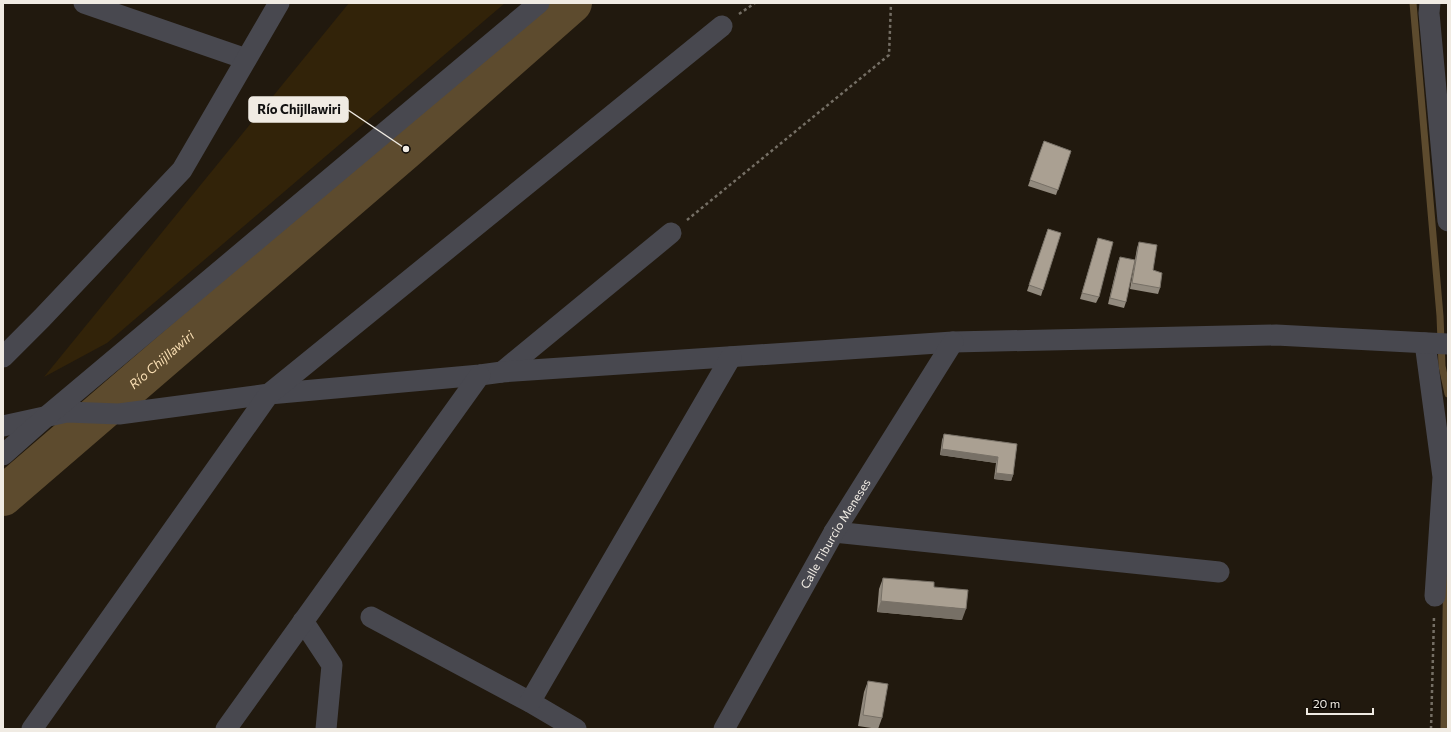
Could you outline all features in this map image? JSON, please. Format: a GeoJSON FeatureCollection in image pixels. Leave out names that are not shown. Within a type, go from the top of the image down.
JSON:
{"type":"FeatureCollection","features":[{"type":"Feature","properties":{"kind":"street"},"geometry":{"type":"LineString","coordinates":[[84,3],[246,59]]}},
{"type":"Feature","properties":{"kind":"street"},"geometry":{"type":"LineString","coordinates":[[3,357],[42,318],[182,170],[279,3]]}},
{"type":"Feature","properties":{"kind":"street"},"geometry":{"type":"LineString","coordinates":[[3,455],[47,416],[539,3]]}},
{"type":"Feature","properties":{"kind":"street"},"geometry":{"type":"LineString","coordinates":[[1430,3],[1448,221]]}},
{"type":"Feature","properties":{"kind":"street"},"geometry":{"type":"LineString","coordinates":[[32,729],[269,394],[722,26]]}},
{"type":"Feature","properties":{"kind":"street"},"geometry":{"type":"LineString","coordinates":[[502,372],[671,233]]}},
{"type":"Feature","properties":{"kind":"street"},"geometry":{"type":"LineString","coordinates":[[3,426],[67,412],[119,414],[269,394],[502,372],[953,342],[1276,335],[1435,344],[1443,477],[1435,596]]}},
{"type":"Feature","properties":{"kind":"street","name":"Calle Tiburcio Meneses"},"geometry":{"type":"LineString","coordinates":[[724,729],[834,532],[953,342]]}},
{"type":"Feature","properties":{"kind":"street"},"geometry":{"type":"LineString","coordinates":[[530,702],[731,357]]}},
{"type":"Feature","properties":{"kind":"street"},"geometry":{"type":"LineString","coordinates":[[226,729],[302,621],[480,375]]}},
{"type":"Feature","properties":{"kind":"street"},"geometry":{"type":"LineString","coordinates":[[834,532],[1218,572]]}},
{"type":"Feature","properties":{"kind":"street"},"geometry":{"type":"LineString","coordinates":[[371,617],[530,702],[576,729]]}},
{"type":"Feature","properties":{"kind":"street"},"geometry":{"type":"LineString","coordinates":[[302,621],[332,665],[326,729]]}},
{"type":"Feature","properties":{"kind":"path"},"geometry":{"type":"LineString","coordinates":[[671,233],[889,54],[891,3]]}},
{"type":"Feature","properties":{"kind":"path"},"geometry":{"type":"LineString","coordinates":[[1431,729],[1435,596]]}},
{"type":"Feature","properties":{"kind":"shaded area"},"geometry":{"type":"Polygon","coordinates":[[[349,3],[505,3],[107,343],[44,377],[349,3]]]}},
{"type":"Feature","properties":{"kind":"building"},"geometry":{"type":"Polygon","coordinates":[[[1044,141],[1071,151],[1058,190],[1030,180],[1044,141]]]}},
{"type":"Feature","properties":{"kind":"building"},"geometry":{"type":"Polygon","coordinates":[[[1048,229],[1061,233],[1043,290],[1029,285],[1048,229]]]}},
{"type":"Feature","properties":{"kind":"building"},"geometry":{"type":"Polygon","coordinates":[[[1098,238],[1113,242],[1099,297],[1082,293],[1098,238]]]}},
{"type":"Feature","properties":{"kind":"building"},"geometry":{"type":"Polygon","coordinates":[[[1139,242],[1157,245],[1153,270],[1162,273],[1160,288],[1132,283],[1139,242]]]}},
{"type":"Feature","properties":{"kind":"building"},"geometry":{"type":"Polygon","coordinates":[[[1120,257],[1135,260],[1126,302],[1110,298],[1120,257]]]}},
{"type":"Feature","properties":{"kind":"building"},"geometry":{"type":"Polygon","coordinates":[[[944,434],[1017,444],[1013,475],[996,473],[998,457],[942,449],[944,434]]]}},
{"type":"Feature","properties":{"kind":"building"},"geometry":{"type":"Polygon","coordinates":[[[883,578],[934,582],[934,587],[968,590],[966,609],[881,601],[883,578]]]}},
{"type":"Feature","properties":{"kind":"building"},"geometry":{"type":"Polygon","coordinates":[[[868,681],[888,684],[882,718],[863,715],[868,681]]]}},
{"type":"Feature","properties":{"kind":"waterway","name":"Río Chijllawiri"},"geometry":{"type":"LineString","coordinates":[[3,496],[406,149],[572,3]]}},
{"type":"Feature","properties":{"kind":"waterway"},"geometry":{"type":"LineString","coordinates":[[1413,3],[1440,316],[1442,366],[1448,394]]}},
{"type":"Feature","properties":{"kind":"waterway"},"geometry":{"type":"LineString","coordinates":[[1444,729],[1447,561]]}},
{"type":"Feature","properties":{"kind":"place","name":"Río Chijllawiri"},"geometry":{"type":"Point","coordinates":[406,149]}}]}
